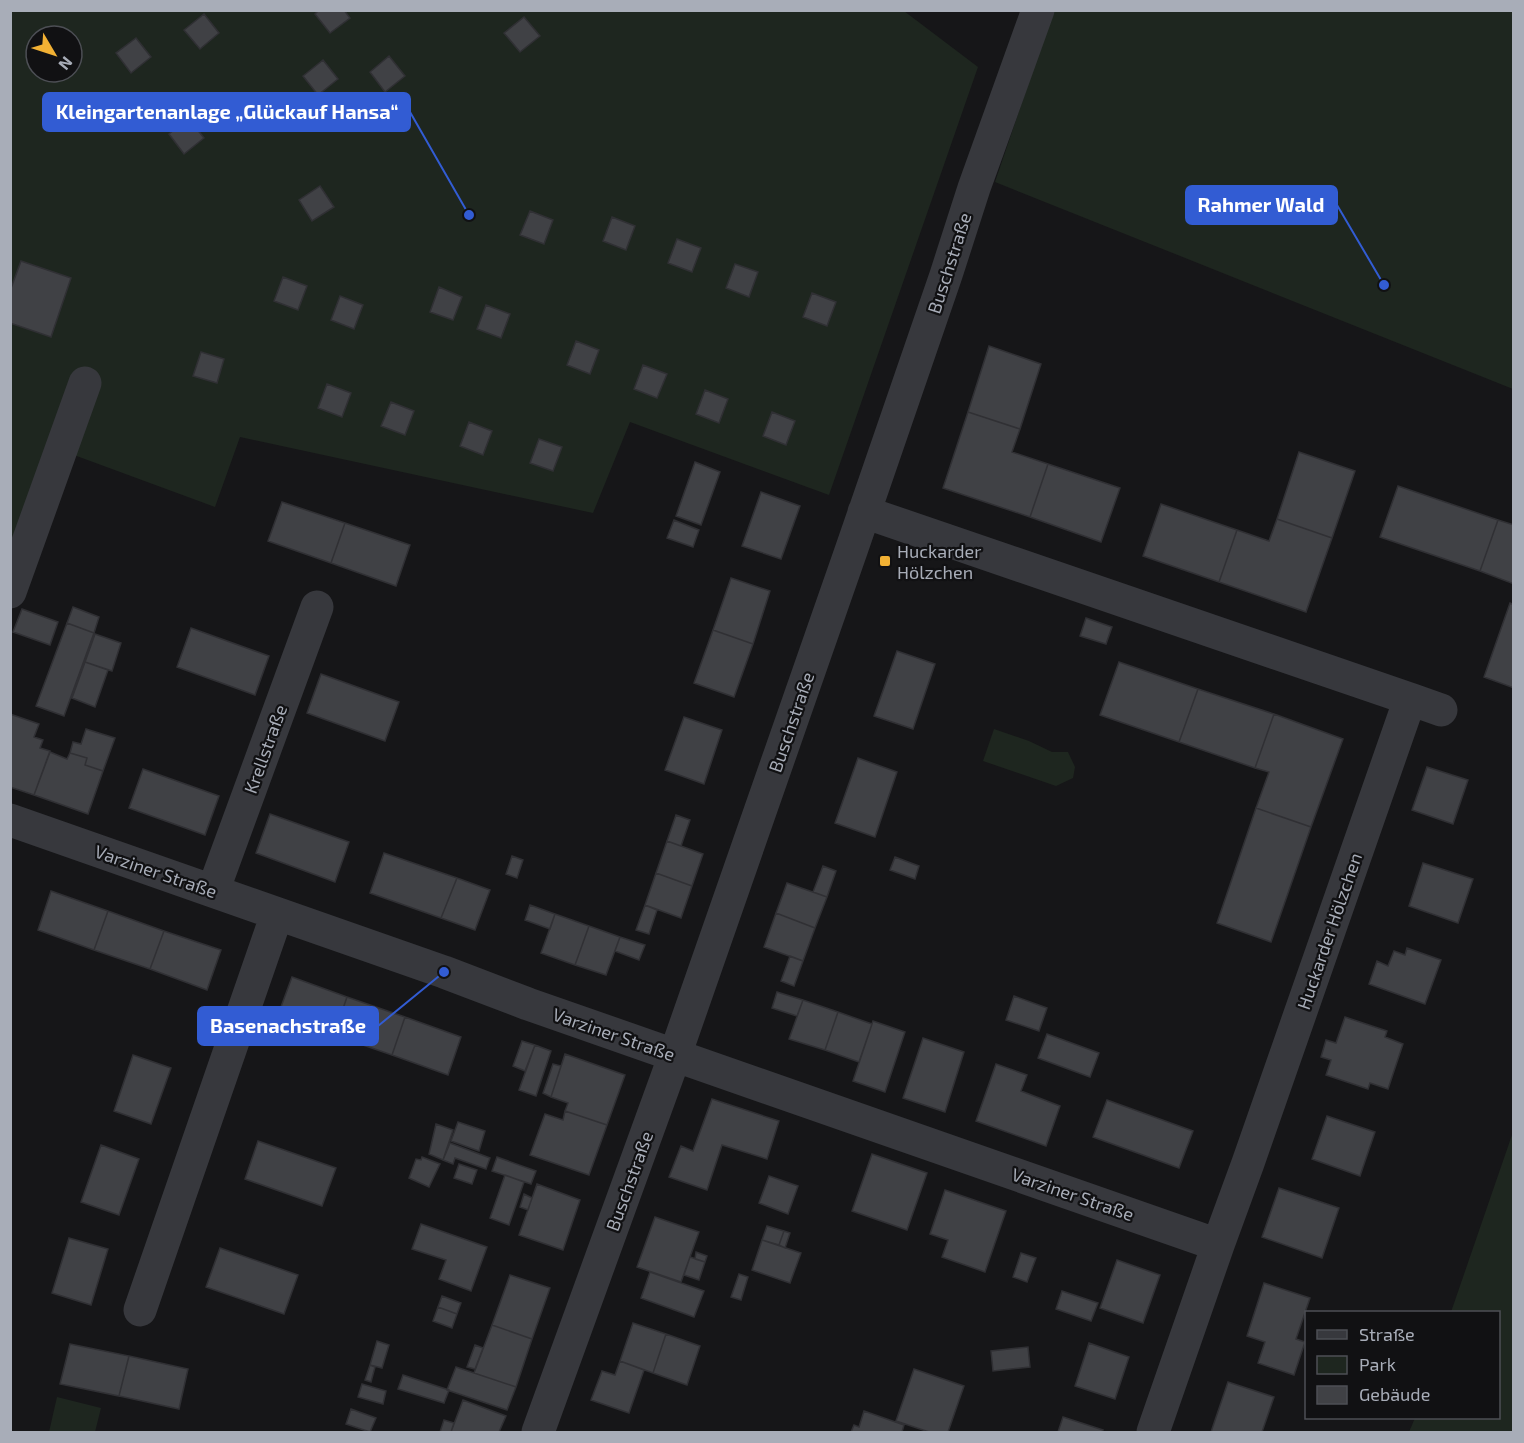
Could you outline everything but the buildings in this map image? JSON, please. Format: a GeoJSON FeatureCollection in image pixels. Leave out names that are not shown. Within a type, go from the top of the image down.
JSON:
{"type":"FeatureCollection","features":[{"type":"Feature","properties":{"kind":"street","name":"Buschstraße"},"geometry":{"type":"LineString","coordinates":[[538,1432],[675,1055],[946,275],[974,188],[1038,10]]}},
{"type":"Feature","properties":{"kind":"street"},"geometry":{"type":"LineString","coordinates":[[10,592],[85,383]]}},
{"type":"Feature","properties":{"kind":"street"},"geometry":{"type":"LineString","coordinates":[[864,512],[1441,710]]}},
{"type":"Feature","properties":{"kind":"street","name":"Krellstraße"},"geometry":{"type":"LineString","coordinates":[[213,891],[317,607]]}},
{"type":"Feature","properties":{"kind":"street","name":"Huckarder Hölzchen"},"geometry":{"type":"LineString","coordinates":[[1218,1245],[1410,699]]}},
{"type":"Feature","properties":{"kind":"street","name":"Varziner Straße"},"geometry":{"type":"LineString","coordinates":[[10,820],[1218,1245]]}},
{"type":"Feature","properties":{"kind":"street"},"geometry":{"type":"LineString","coordinates":[[140,1310],[278,914]]}},
{"type":"Feature","properties":{"kind":"street"},"geometry":{"type":"LineString","coordinates":[[1153,1432],[1218,1245]]}},
{"type":"Feature","properties":{"kind":"green space"},"geometry":{"type":"Polygon","coordinates":[[[11,11],[904,11],[978,67],[829,495],[630,422],[593,513],[240,437],[215,507],[55,448],[11,570],[11,11]]]}},
{"type":"Feature","properties":{"kind":"green space"},"geometry":{"type":"Polygon","coordinates":[[[1053,11],[1513,11],[1513,389],[995,182],[1053,11]]]}},
{"type":"Feature","properties":{"kind":"green space"},"geometry":{"type":"Polygon","coordinates":[[[994,729],[1052,752],[1068,752],[1075,767],[1073,778],[1056,786],[983,761],[994,729]]]}},
{"type":"Feature","properties":{"kind":"green space"},"geometry":{"type":"Polygon","coordinates":[[[1513,1132],[1513,1432],[1409,1432],[1415,1419],[1500,1419],[1500,1311],[1451,1311],[1513,1132]]]}},
{"type":"Feature","properties":{"kind":"green space"},"geometry":{"type":"Polygon","coordinates":[[[57,1397],[101,1408],[95,1432],[49,1432],[57,1397]]]}},
{"type":"Feature","properties":{"kind":"place","name":"Kleingartenanlage „Glückauf Hansa“"},"geometry":{"type":"Point","coordinates":[469,215]}},
{"type":"Feature","properties":{"kind":"place","name":"Rahmer Wald"},"geometry":{"type":"Point","coordinates":[1384,285]}},
{"type":"Feature","properties":{"kind":"place","name":"Huckarder Hölzchen"},"geometry":{"type":"Point","coordinates":[885,561]}},
{"type":"Feature","properties":{"kind":"place","name":"Basenachstraße"},"geometry":{"type":"Point","coordinates":[444,972]}}]}
